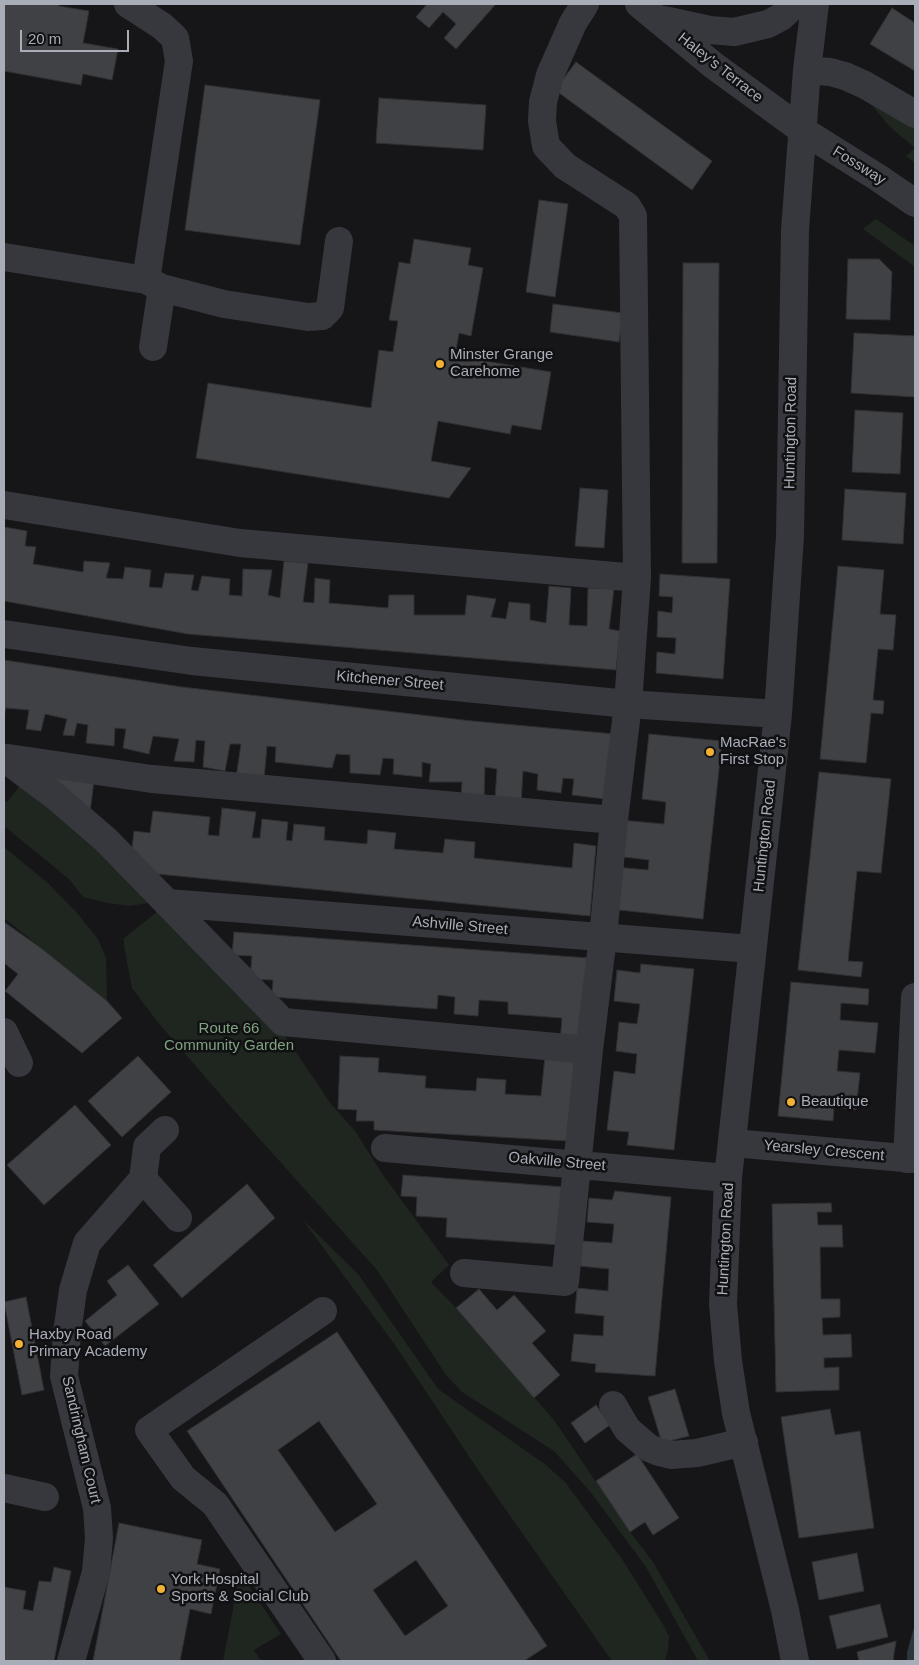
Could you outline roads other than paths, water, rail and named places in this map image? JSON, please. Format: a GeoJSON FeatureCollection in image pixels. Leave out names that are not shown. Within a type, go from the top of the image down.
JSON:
{"type":"FeatureCollection","features":[{"type":"Feature","properties":{"kind":"street"},"geometry":{"type":"LineString","coordinates":[[128,4],[162,26],[175,38],[179,61],[154,284],[153,346]]}},
{"type":"Feature","properties":{"kind":"street"},"geometry":{"type":"LineString","coordinates":[[464,1273],[565,1282],[628,704],[637,578],[633,216],[627,206],[565,166],[546,146],[542,121],[543,102],[550,75],[573,23],[585,4]]}},
{"type":"Feature","properties":{"kind":"street"},"geometry":{"type":"LineString","coordinates":[[648,11],[710,30],[734,32],[768,24],[781,17],[795,4]]}},
{"type":"Feature","properties":{"kind":"street","name":"Huntington Road"},"geometry":{"type":"LineString","coordinates":[[795,1661],[785,1610],[736,1413],[728,1361],[723,1304],[728,1178],[778,714],[790,536],[794,264],[802,130],[815,4]]}},
{"type":"Feature","properties":{"kind":"street","name":"Haley's Terrace"},"geometry":{"type":"LineString","coordinates":[[648,11],[713,65],[802,130]]}},
{"type":"Feature","properties":{"kind":"street"},"geometry":{"type":"LineString","coordinates":[[807,70],[830,72],[845,76],[915,114]]}},
{"type":"Feature","properties":{"kind":"street","name":"Fossway"},"geometry":{"type":"LineString","coordinates":[[802,130],[915,203]]}},
{"type":"Feature","properties":{"kind":"street"},"geometry":{"type":"LineString","coordinates":[[4,257],[154,284],[224,304],[308,317],[322,316],[330,308],[339,241]]}},
{"type":"Feature","properties":{"kind":"street"},"geometry":{"type":"LineString","coordinates":[[4,506],[240,543],[637,578]]}},
{"type":"Feature","properties":{"kind":"street","name":"Kitchener Street"},"geometry":{"type":"LineString","coordinates":[[4,634],[192,661],[628,704],[778,714]]}},
{"type":"Feature","properties":{"kind":"street"},"geometry":{"type":"LineString","coordinates":[[4,758],[152,779],[614,820]]}},
{"type":"Feature","properties":{"kind":"street"},"geometry":{"type":"LineString","coordinates":[[4,758],[55,796],[106,840],[283,1022],[589,1050]]}},
{"type":"Feature","properties":{"kind":"street","name":"Ashville Street"},"geometry":{"type":"LineString","coordinates":[[168,903],[752,949]]}},
{"type":"Feature","properties":{"kind":"street"},"geometry":{"type":"LineString","coordinates":[[911,1159],[915,997]]}},
{"type":"Feature","properties":{"kind":"street"},"geometry":{"type":"LineString","coordinates":[[4,1032],[19,1063]]}},
{"type":"Feature","properties":{"kind":"street"},"geometry":{"type":"LineString","coordinates":[[165,1130],[147,1146],[143,1179],[178,1218]]}},
{"type":"Feature","properties":{"kind":"street","name":"Yearsley Crescent"},"geometry":{"type":"LineString","coordinates":[[733,1143],[911,1159]]}},
{"type":"Feature","properties":{"kind":"street","name":"Oakville Street"},"geometry":{"type":"LineString","coordinates":[[385,1148],[728,1178]]}},
{"type":"Feature","properties":{"kind":"street","name":"Sandringham Court"},"geometry":{"type":"LineString","coordinates":[[71,1661],[96,1572],[99,1538],[97,1508],[64,1376],[73,1290],[87,1243],[143,1179]]}},
{"type":"Feature","properties":{"kind":"street"},"geometry":{"type":"LineString","coordinates":[[322,1661],[215,1504],[183,1478],[149,1430],[323,1311]]}},
{"type":"Feature","properties":{"kind":"street"},"geometry":{"type":"LineString","coordinates":[[613,1405],[627,1429],[649,1448],[659,1452],[672,1455],[697,1453],[744,1442]]}},
{"type":"Feature","properties":{"kind":"street"},"geometry":{"type":"LineString","coordinates":[[4,1488],[45,1497]]}},
{"type":"Feature","properties":{"kind":"place","name":"Minster Grange Carehome"},"geometry":{"type":"Point","coordinates":[440,364]}},
{"type":"Feature","properties":{"kind":"place","name":"MacRae's First Stop"},"geometry":{"type":"Point","coordinates":[710,752]}},
{"type":"Feature","properties":{"kind":"place","name":"Beautique"},"geometry":{"type":"Point","coordinates":[791,1102]}},
{"type":"Feature","properties":{"kind":"place","name":"Haxby Road Primary Academy"},"geometry":{"type":"Point","coordinates":[19,1344]}},
{"type":"Feature","properties":{"kind":"place","name":"York Hospital Sports & Social Club"},"geometry":{"type":"Point","coordinates":[161,1589]}},
{"type":"Feature","properties":{"kind":"park label","name":"Route 66 Community Garden"},"geometry":{"type":"Point","coordinates":[229,1038]}}]}
